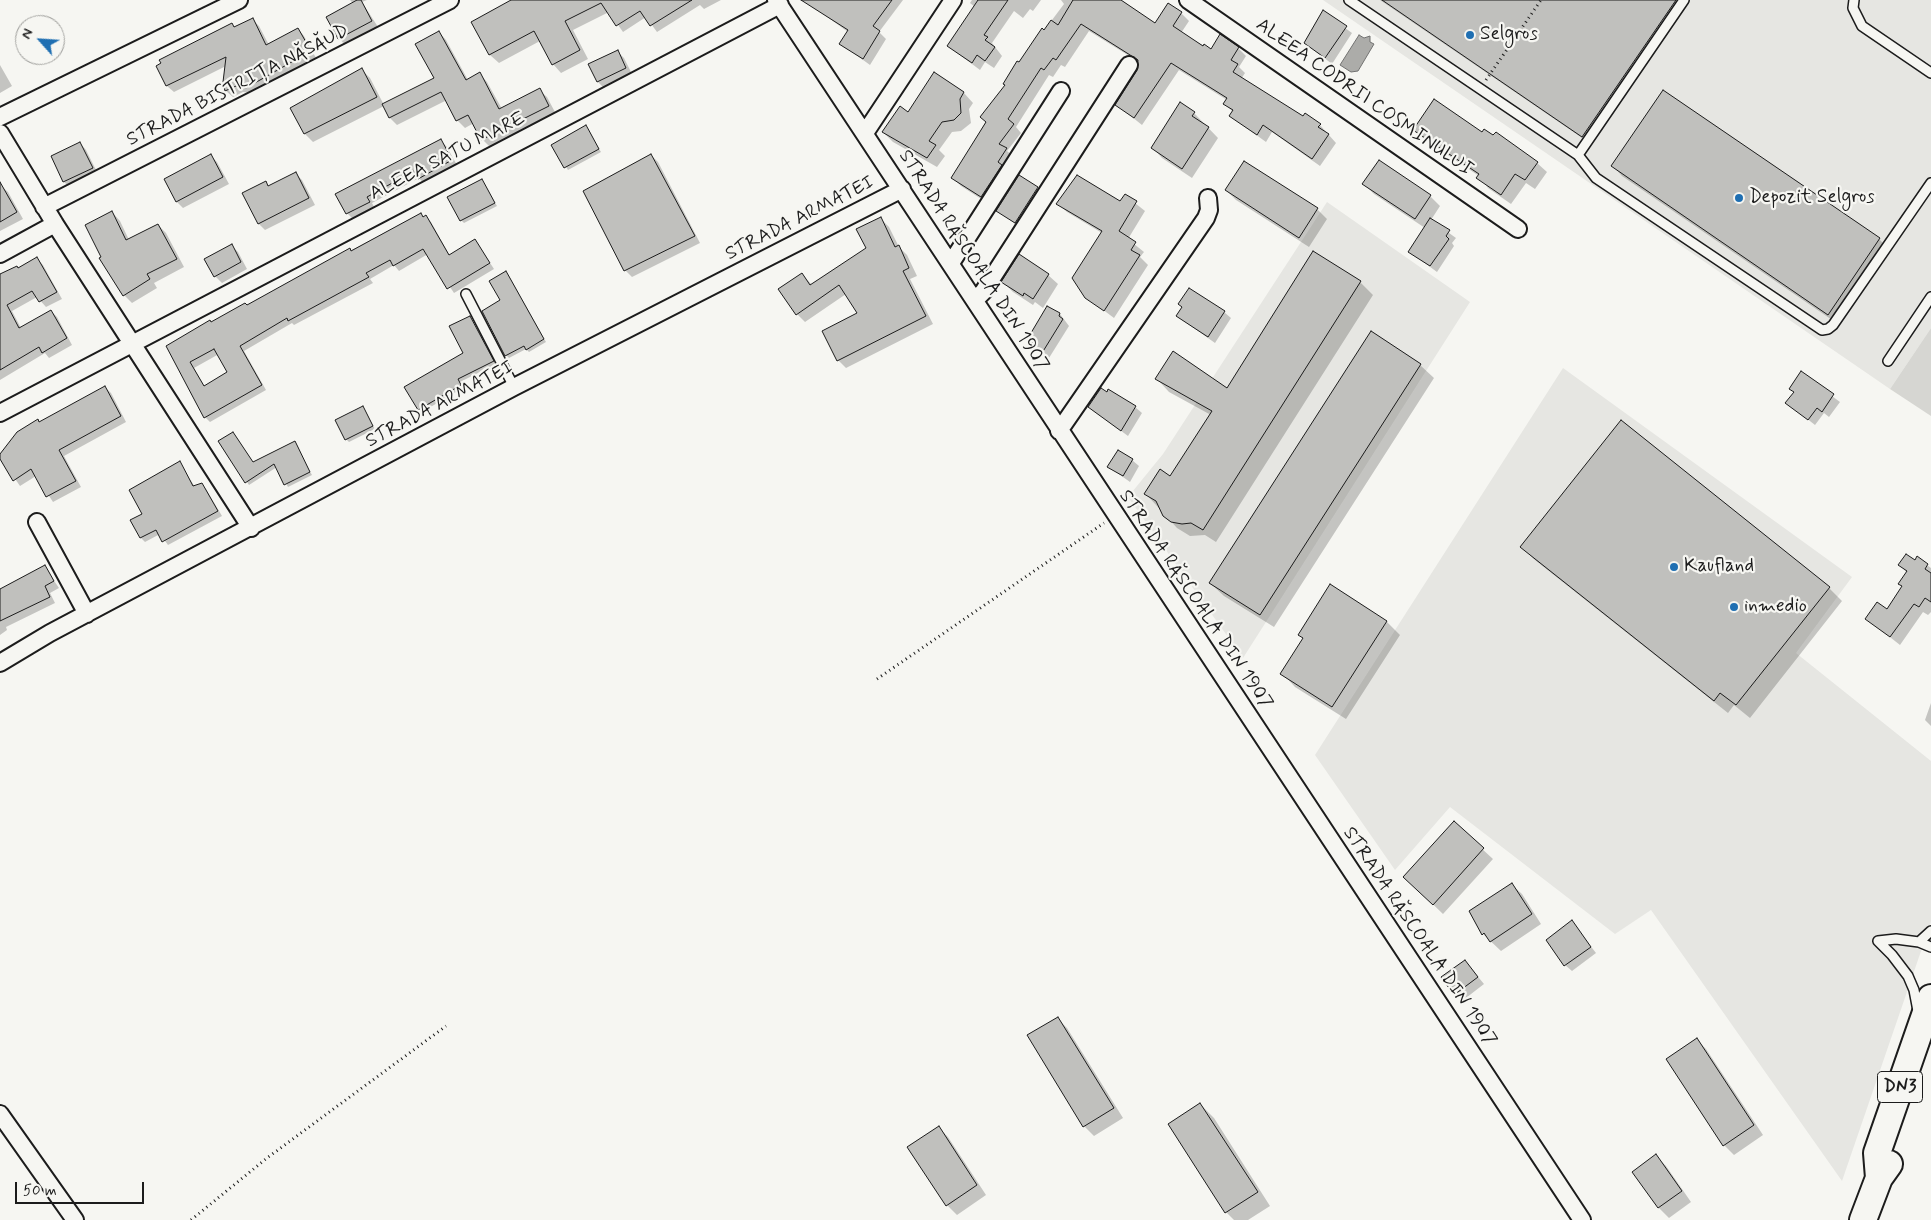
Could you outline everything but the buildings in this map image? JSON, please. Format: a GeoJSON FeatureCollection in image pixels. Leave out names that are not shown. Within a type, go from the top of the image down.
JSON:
{"type":"FeatureCollection","features":[{"type":"Feature","properties":{"kind":"main road","name":"DN3"},"geometry":{"type":"LineString","coordinates":[[1863,1220],[1878,1178],[1894,1158],[1925,1041],[1931,998]]}},
{"type":"Feature","properties":{"kind":"street"},"geometry":{"type":"LineString","coordinates":[[0,117],[239,0]]}},
{"type":"Feature","properties":{"kind":"street","name":"STRADA BISTRIȚA NĂSĂUD"},"geometry":{"type":"LineString","coordinates":[[44,207],[450,0]]}},
{"type":"Feature","properties":{"kind":"street"},"geometry":{"type":"LineString","coordinates":[[865,133],[953,0]]}},
{"type":"Feature","properties":{"kind":"street","name":"ALEEA CODRII COSMINULUI"},"geometry":{"type":"LineString","coordinates":[[1188,0],[1518,229]]}},
{"type":"Feature","properties":{"kind":"street","name":"STRADA RĂSCOALA DIN 1907"},"geometry":{"type":"LineString","coordinates":[[778,3],[952,263],[1059,431],[1582,1220]]}},
{"type":"Feature","properties":{"kind":"street","name":"ALEEA SATU MARE"},"geometry":{"type":"LineString","coordinates":[[0,413],[778,3]]}},
{"type":"Feature","properties":{"kind":"street"},"geometry":{"type":"LineString","coordinates":[[975,300],[983,292],[1129,65]]}},
{"type":"Feature","properties":{"kind":"street"},"geometry":{"type":"LineString","coordinates":[[952,263],[1061,91]]}},
{"type":"Feature","properties":{"kind":"street"},"geometry":{"type":"LineString","coordinates":[[0,133],[44,207],[134,343],[251,528]]}},
{"type":"Feature","properties":{"kind":"street","name":"STRADA ARMATEI"},"geometry":{"type":"LineString","coordinates":[[0,663],[87,614],[514,387],[902,189]]}},
{"type":"Feature","properties":{"kind":"street"},"geometry":{"type":"LineString","coordinates":[[1059,431],[1206,218],[1210,210],[1208,198]]}},
{"type":"Feature","properties":{"kind":"street"},"geometry":{"type":"LineString","coordinates":[[0,254],[55,224]]}},
{"type":"Feature","properties":{"kind":"street"},"geometry":{"type":"LineString","coordinates":[[37,522],[87,614]]}},
{"type":"Feature","properties":{"kind":"street"},"geometry":{"type":"LineString","coordinates":[[0,1114],[75,1220]]}},
{"type":"Feature","properties":{"kind":"lane"},"geometry":{"type":"LineString","coordinates":[[1350,0],[1578,155],[1596,178],[1822,330],[1833,324],[1931,183]]}},
{"type":"Feature","properties":{"kind":"lane"},"geometry":{"type":"LineString","coordinates":[[1578,155],[1684,0]]}},
{"type":"Feature","properties":{"kind":"lane"},"geometry":{"type":"LineString","coordinates":[[1854,0],[1853,8],[1862,26],[1931,73]]}},
{"type":"Feature","properties":{"kind":"lane"},"geometry":{"type":"LineString","coordinates":[[466,294],[514,387]]}},
{"type":"Feature","properties":{"kind":"lane"},"geometry":{"type":"LineString","coordinates":[[1888,361],[1931,298]]}},
{"type":"Feature","properties":{"kind":"lane"},"geometry":{"type":"LineString","coordinates":[[1919,942],[1931,931]]}},
{"type":"Feature","properties":{"kind":"lane"},"geometry":{"type":"LineString","coordinates":[[1925,1041],[1917,1001],[1908,976],[1892,955],[1878,941],[1896,939],[1919,942],[1931,947]]}},
{"type":"Feature","properties":{"kind":"path"},"geometry":{"type":"LineString","coordinates":[[1480,89],[1541,0]]}},
{"type":"Feature","properties":{"kind":"path"},"geometry":{"type":"LineString","coordinates":[[877,679],[1115,515]]}},
{"type":"Feature","properties":{"kind":"path"},"geometry":{"type":"LineString","coordinates":[[191,1220],[267,1158],[446,1026]]}},
{"type":"Feature","properties":{"kind":"shaded area"},"geometry":{"type":"Polygon","coordinates":[[[1323,0],[1931,0],[1931,328],[1890,389],[1323,0]]]}},
{"type":"Feature","properties":{"kind":"shaded area"},"geometry":{"type":"Polygon","coordinates":[[[1359,35],[1364,38],[1370,36],[1370,42],[1374,44],[1358,71],[1351,72],[1340,65],[1359,35]]]}},
{"type":"Feature","properties":{"kind":"shaded area"},"geometry":{"type":"Polygon","coordinates":[[[1327,202],[1470,302],[1243,658],[1128,497],[1163,454],[1327,202]]]}},
{"type":"Feature","properties":{"kind":"shaded area"},"geometry":{"type":"Polygon","coordinates":[[[1931,328],[1931,416],[1890,389],[1931,328]]]}},
{"type":"Feature","properties":{"kind":"shaded area"},"geometry":{"type":"Polygon","coordinates":[[[1563,368],[1852,577],[1796,653],[1931,761],[1931,922],[1842,1181],[1651,910],[1615,934],[1450,807],[1395,870],[1315,755],[1563,368]]]}},
{"type":"Feature","properties":{"kind":"place","name":"Selgros"},"geometry":{"type":"Point","coordinates":[1470,35]}},
{"type":"Feature","properties":{"kind":"place","name":"Depozit Selgros"},"geometry":{"type":"Point","coordinates":[1739,198]}},
{"type":"Feature","properties":{"kind":"place","name":"Kaufland"},"geometry":{"type":"Point","coordinates":[1674,567]}},
{"type":"Feature","properties":{"kind":"place","name":"inmedio"},"geometry":{"type":"Point","coordinates":[1734,607]}}]}
